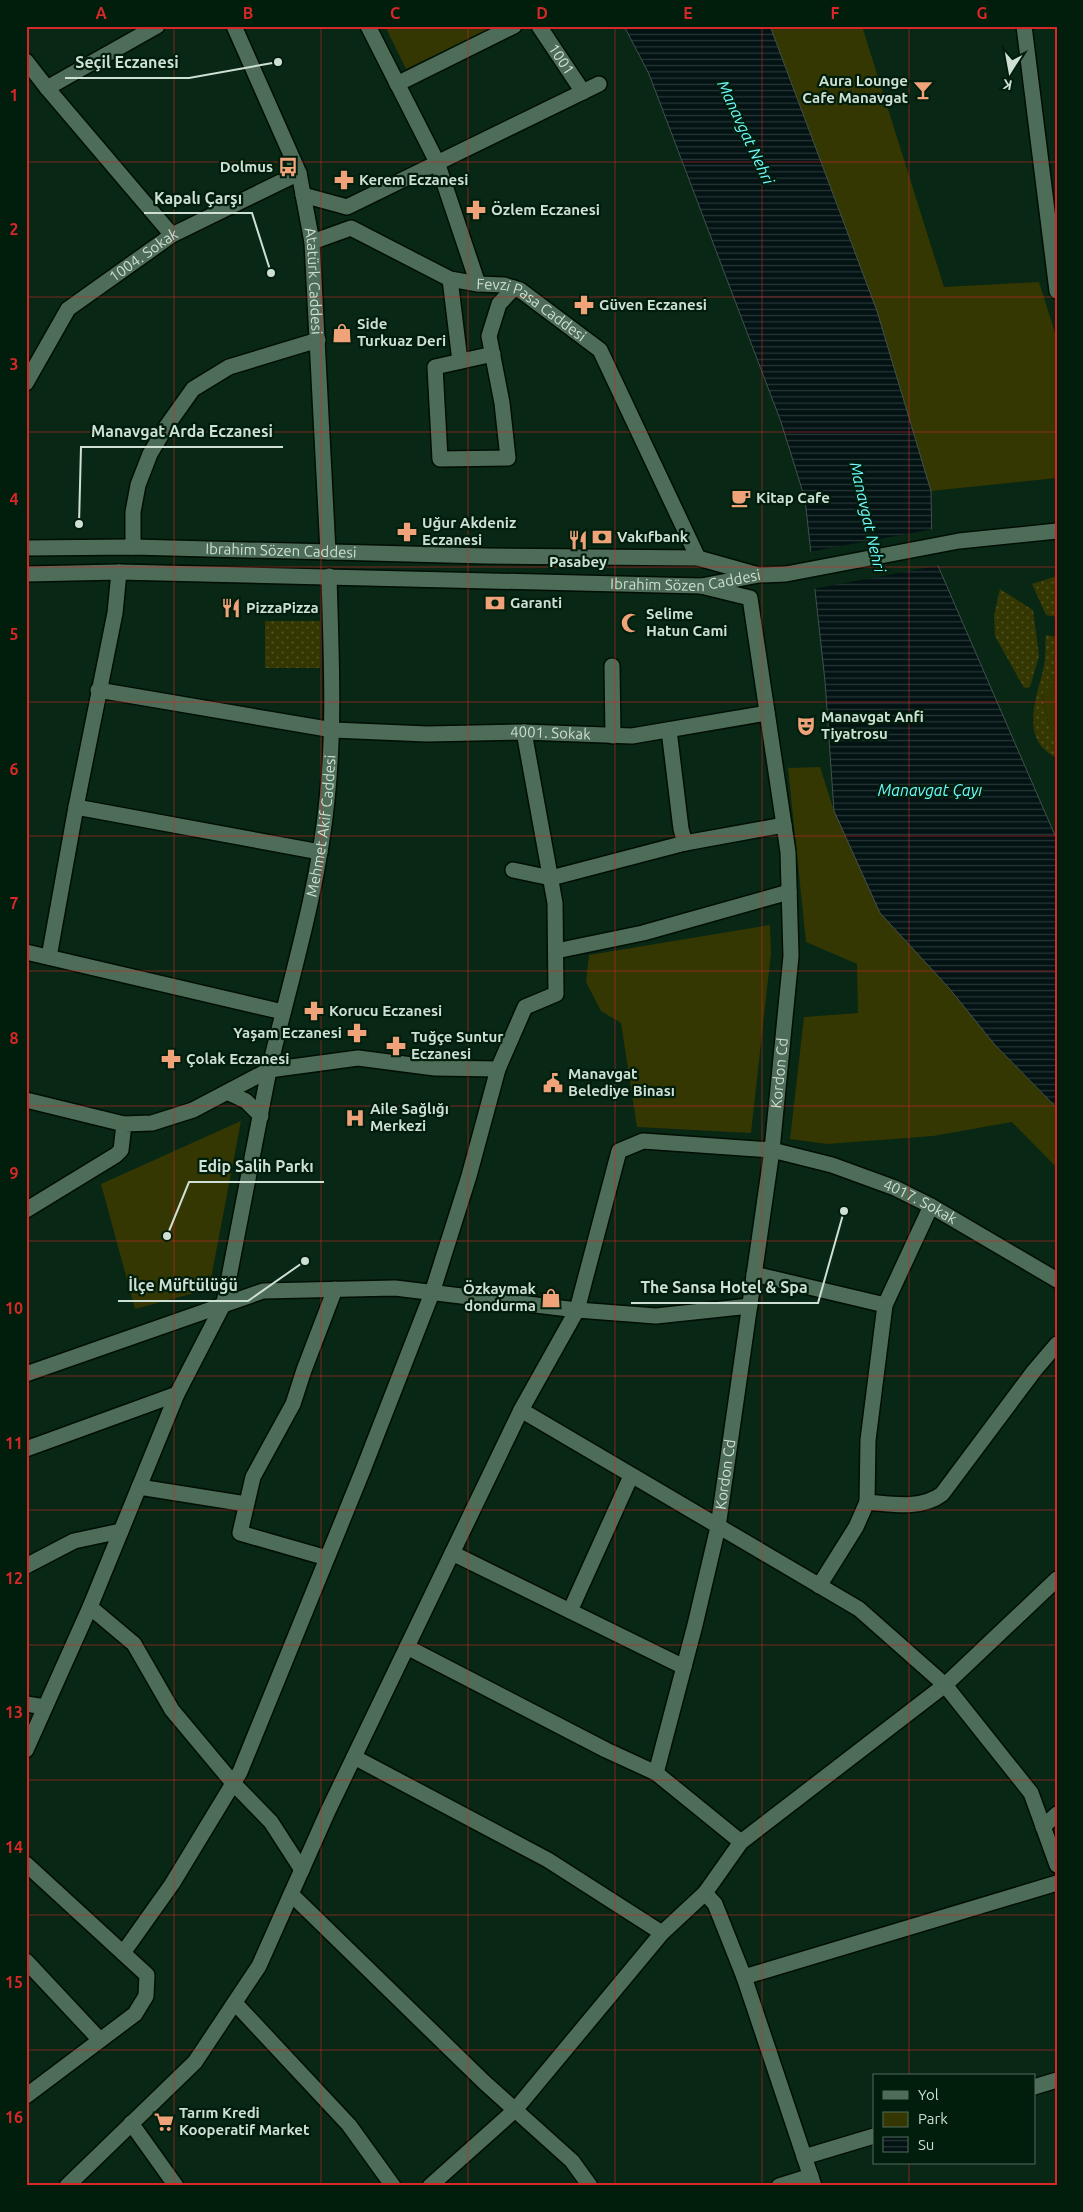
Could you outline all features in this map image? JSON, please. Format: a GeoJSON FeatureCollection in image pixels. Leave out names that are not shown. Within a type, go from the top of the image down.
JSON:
{"type":"FeatureCollection","features":[{"type":"Feature","properties":{"kind":"street"},"geometry":{"type":"LineString","coordinates":[[47,88],[134,32],[157,26]]}},
{"type":"Feature","properties":{"kind":"street","name":"Atatürk Caddesi"},"geometry":{"type":"LineString","coordinates":[[234,26],[299,173],[304,195],[312,242],[328,552]]}},
{"type":"Feature","properties":{"kind":"street","name":"Fevzi Pasa Caddesi"},"geometry":{"type":"LineString","coordinates":[[368,26],[436,162],[478,284],[504,285],[520,290],[600,350],[698,558]]}},
{"type":"Feature","properties":{"kind":"street"},"geometry":{"type":"LineString","coordinates":[[397,84],[514,26]]}},
{"type":"Feature","properties":{"kind":"street","name":"1001"},"geometry":{"type":"LineString","coordinates":[[539,26],[583,92]]}},
{"type":"Feature","properties":{"kind":"street"},"geometry":{"type":"LineString","coordinates":[[1024,26],[1057,291]]}},
{"type":"Feature","properties":{"kind":"street"},"geometry":{"type":"LineString","coordinates":[[26,61],[172,235]]}},
{"type":"Feature","properties":{"kind":"street"},"geometry":{"type":"LineString","coordinates":[[304,195],[347,206],[600,84]]}},
{"type":"Feature","properties":{"kind":"street","name":"1004. Sokak"},"geometry":{"type":"LineString","coordinates":[[26,383],[68,309],[172,235],[299,173]]}},
{"type":"Feature","properties":{"kind":"street"},"geometry":{"type":"LineString","coordinates":[[312,242],[351,228],[450,279],[478,284]]}},
{"type":"Feature","properties":{"kind":"street"},"geometry":{"type":"LineString","coordinates":[[450,279],[460,361]]}},
{"type":"Feature","properties":{"kind":"street"},"geometry":{"type":"LineString","coordinates":[[493,354],[435,367],[440,459],[508,458],[502,403],[493,354],[489,336],[499,304],[514,288]]}},
{"type":"Feature","properties":{"kind":"street"},"geometry":{"type":"LineString","coordinates":[[134,548],[133,512],[138,485],[150,454],[166,427],[193,389],[229,367],[318,340]]}},
{"type":"Feature","properties":{"kind":"street"},"geometry":{"type":"LineString","coordinates":[[1024,533],[1057,526]]}},
{"type":"Feature","properties":{"kind":"street"},"geometry":{"type":"LineString","coordinates":[[759,575],[786,574],[959,541],[1057,531]]}},
{"type":"Feature","properties":{"kind":"street","name":"Ibrahim Sözen Caddesi"},"geometry":{"type":"LineString","coordinates":[[26,548],[134,548],[486,556],[698,558],[759,575]]}},
{"type":"Feature","properties":{"kind":"street"},"geometry":{"type":"LineString","coordinates":[[49,957],[98,690],[115,613],[119,572]]}},
{"type":"Feature","properties":{"kind":"street","name":"Ibrahim Sözen Caddesi"},"geometry":{"type":"LineString","coordinates":[[26,574],[119,572],[701,586],[759,575]]}},
{"type":"Feature","properties":{"kind":"street","name":"Mehmet Akif Caddesi"},"geometry":{"type":"LineString","coordinates":[[26,1750],[90,1607],[176,1394],[224,1303],[269,1070],[307,922],[320,852],[333,730],[329,576]]}},
{"type":"Feature","properties":{"kind":"street","name":"Kordon Cd"},"geometry":{"type":"LineString","coordinates":[[656,1773],[718,1527],[772,1150],[791,956],[788,852],[750,598],[701,586]]}},
{"type":"Feature","properties":{"kind":"street"},"geometry":{"type":"LineString","coordinates":[[612,666],[613,736]]}},
{"type":"Feature","properties":{"kind":"street","name":"4001. Sokak"},"geometry":{"type":"LineString","coordinates":[[98,690],[333,730],[427,734],[524,732],[632,736],[767,713]]}},
{"type":"Feature","properties":{"kind":"street"},"geometry":{"type":"LineString","coordinates":[[669,730],[681,829],[685,843]]}},
{"type":"Feature","properties":{"kind":"street"},"geometry":{"type":"LineString","coordinates":[[123,1953],[172,1884],[240,1772],[432,1292],[469,1176],[498,1068],[525,1007],[556,994],[555,902],[524,732]]}},
{"type":"Feature","properties":{"kind":"street"},"geometry":{"type":"LineString","coordinates":[[76,808],[320,852]]}},
{"type":"Feature","properties":{"kind":"street"},"geometry":{"type":"LineString","coordinates":[[513,870],[551,878],[685,843],[784,825]]}},
{"type":"Feature","properties":{"kind":"street"},"geometry":{"type":"LineString","coordinates":[[556,951],[643,933],[789,892]]}},
{"type":"Feature","properties":{"kind":"street"},"geometry":{"type":"LineString","coordinates":[[26,952],[283,1012]]}},
{"type":"Feature","properties":{"kind":"street"},"geometry":{"type":"LineString","coordinates":[[26,1100],[124,1124],[152,1123],[193,1110],[269,1070],[358,1058],[435,1068],[498,1068]]}},
{"type":"Feature","properties":{"kind":"street"},"geometry":{"type":"LineString","coordinates":[[227,1092],[246,1101],[261,1116]]}},
{"type":"Feature","properties":{"kind":"street"},"geometry":{"type":"LineString","coordinates":[[26,1210],[116,1155],[121,1150],[124,1124]]}},
{"type":"Feature","properties":{"kind":"street","name":"4017. Sokak"},"geometry":{"type":"LineString","coordinates":[[67,2186],[195,2062],[259,1966],[354,1756],[521,1410],[577,1310],[619,1151],[642,1140],[772,1150],[832,1165],[895,1188],[931,1206],[1057,1280]]}},
{"type":"Feature","properties":{"kind":"street"},"geometry":{"type":"LineString","coordinates":[[819,1586],[856,1527],[867,1502],[868,1440],[885,1305],[931,1206]]}},
{"type":"Feature","properties":{"kind":"street"},"geometry":{"type":"LineString","coordinates":[[754,1274],[885,1305]]}},
{"type":"Feature","properties":{"kind":"street"},"geometry":{"type":"LineString","coordinates":[[26,1374],[224,1303],[263,1291],[395,1288],[577,1310],[656,1316],[750,1306]]}},
{"type":"Feature","properties":{"kind":"street"},"geometry":{"type":"LineString","coordinates":[[327,1558],[285,1548],[240,1533],[252,1477],[293,1404],[335,1289]]}},
{"type":"Feature","properties":{"kind":"street"},"geometry":{"type":"LineString","coordinates":[[867,1502],[914,1504],[934,1500],[942,1494],[1034,1371],[1057,1344]]}},
{"type":"Feature","properties":{"kind":"street"},"geometry":{"type":"LineString","coordinates":[[26,1449],[176,1394]]}},
{"type":"Feature","properties":{"kind":"street"},"geometry":{"type":"LineString","coordinates":[[521,1410],[859,1609],[944,1685],[1031,1793],[1057,1865]]}},
{"type":"Feature","properties":{"kind":"street"},"geometry":{"type":"LineString","coordinates":[[570,1611],[631,1476]]}},
{"type":"Feature","properties":{"kind":"street"},"geometry":{"type":"LineString","coordinates":[[139,1487],[246,1504]]}},
{"type":"Feature","properties":{"kind":"street"},"geometry":{"type":"LineString","coordinates":[[26,1566],[74,1540],[121,1531]]}},
{"type":"Feature","properties":{"kind":"street"},"geometry":{"type":"LineString","coordinates":[[452,1553],[684,1667]]}},
{"type":"Feature","properties":{"kind":"street"},"geometry":{"type":"LineString","coordinates":[[430,2186],[515,2110],[662,1933],[705,1893],[741,1842],[944,1685],[1057,1579]]}},
{"type":"Feature","properties":{"kind":"street"},"geometry":{"type":"LineString","coordinates":[[90,1607],[134,1644],[172,1710],[233,1783],[271,1822],[302,1870]]}},
{"type":"Feature","properties":{"kind":"street"},"geometry":{"type":"LineString","coordinates":[[407,1646],[606,1750],[656,1773],[741,1842]]}},
{"type":"Feature","properties":{"kind":"street"},"geometry":{"type":"LineString","coordinates":[[26,1704],[45,1707]]}},
{"type":"Feature","properties":{"kind":"street"},"geometry":{"type":"LineString","coordinates":[[354,1756],[548,1860],[662,1933]]}},
{"type":"Feature","properties":{"kind":"street"},"geometry":{"type":"LineString","coordinates":[[1043,1827],[1057,1814]]}},
{"type":"Feature","properties":{"kind":"street"},"geometry":{"type":"LineString","coordinates":[[26,1864],[147,1975],[146,1996],[135,2014],[26,2096]]}},
{"type":"Feature","properties":{"kind":"street"},"geometry":{"type":"LineString","coordinates":[[744,1977],[1057,1883]]}},
{"type":"Feature","properties":{"kind":"street"},"geometry":{"type":"LineString","coordinates":[[705,1893],[715,1904],[744,1977],[812,2181],[779,2186]]}},
{"type":"Feature","properties":{"kind":"street"},"geometry":{"type":"LineString","coordinates":[[291,1894],[484,2082],[572,2161],[590,2186]]}},
{"type":"Feature","properties":{"kind":"street"},"geometry":{"type":"LineString","coordinates":[[26,1961],[100,2040]]}},
{"type":"Feature","properties":{"kind":"street"},"geometry":{"type":"LineString","coordinates":[[235,2003],[349,2125],[394,2186]]}},
{"type":"Feature","properties":{"kind":"street"},"geometry":{"type":"LineString","coordinates":[[1036,2086],[1057,2080]]}},
{"type":"Feature","properties":{"kind":"street"},"geometry":{"type":"LineString","coordinates":[[131,2123],[176,2186]]}},
{"type":"Feature","properties":{"kind":"street"},"geometry":{"type":"LineString","coordinates":[[804,2157],[873,2136]]}},
{"type":"Feature","properties":{"kind":"green space"},"geometry":{"type":"Polygon","coordinates":[[[385,26],[495,26],[406,69],[385,26]]]}},
{"type":"Feature","properties":{"kind":"green space"},"geometry":{"type":"Polygon","coordinates":[[[770,26],[862,26],[944,287],[1039,282],[1057,339],[1057,478],[931,491],[877,311],[770,26]]]}},
{"type":"Feature","properties":{"kind":"green space"},"geometry":{"type":"Polygon","coordinates":[[[1057,576],[1057,617],[1046,615],[1032,584],[1057,576]]]}},
{"type":"Feature","properties":{"kind":"green space"},"geometry":{"type":"Polygon","coordinates":[[[1000,589],[1033,610],[1039,656],[1030,687],[1024,688],[995,636],[994,615],[1000,589]]]}},
{"type":"Feature","properties":{"kind":"green space"},"geometry":{"type":"Polygon","coordinates":[[[265,621],[320,621],[320,668],[265,668],[265,621]]]}},
{"type":"Feature","properties":{"kind":"green space"},"geometry":{"type":"Polygon","coordinates":[[[1046,635],[1057,637],[1057,677],[1042,695],[1050,731],[1057,736],[1057,758],[1045,750],[1038,740],[1034,729],[1033,717],[1045,662],[1046,635]]]}},
{"type":"Feature","properties":{"kind":"green space"},"geometry":{"type":"Polygon","coordinates":[[[1057,677],[1057,736],[1050,731],[1042,694],[1057,677]]]}},
{"type":"Feature","properties":{"kind":"green space"},"geometry":{"type":"Polygon","coordinates":[[[820,767],[834,811],[949,988],[995,1045],[1057,1108],[1057,1168],[1012,1122],[933,1136],[827,1144],[790,1139],[804,1017],[858,1013],[857,964],[806,942],[788,768],[820,767]]]}},
{"type":"Feature","properties":{"kind":"green space"},"geometry":{"type":"Polygon","coordinates":[[[770,925],[771,953],[751,1133],[637,1127],[621,1023],[601,1011],[586,982],[589,955],[770,925]]]}},
{"type":"Feature","properties":{"kind":"green space"},"geometry":{"type":"Polygon","coordinates":[[[241,1121],[209,1289],[135,1309],[101,1184],[241,1121]]]}},
{"type":"Feature","properties":{"kind":"water","name":"Manavgat Çayı"},"geometry":{"type":"Polygon","coordinates":[[[624,26],[770,26],[877,311],[931,491],[932,552],[1057,840],[1057,1108],[995,1045],[949,988],[880,913],[834,811],[825,681],[805,499],[781,422],[649,74],[624,26]]]}},
{"type":"Feature","properties":{"kind":"pier"},"geometry":{"type":"Polygon","coordinates":[[[934,529],[935,552],[941,565],[813,589],[808,552],[934,529]]]}},
{"type":"Feature","properties":{"kind":"place","name":"Seçil Eczanesi"},"geometry":{"type":"Point","coordinates":[278,62]}},
{"type":"Feature","properties":{"kind":"place","name":"Aura Lounge Cafe Manavgat"},"geometry":{"type":"Point","coordinates":[923,90]}},
{"type":"Feature","properties":{"kind":"place","name":"Dolmus"},"geometry":{"type":"Point","coordinates":[288,167]}},
{"type":"Feature","properties":{"kind":"place","name":"Kerem Eczanesi"},"geometry":{"type":"Point","coordinates":[344,180]}},
{"type":"Feature","properties":{"kind":"place","name":"Özlem Eczanesi"},"geometry":{"type":"Point","coordinates":[476,210]}},
{"type":"Feature","properties":{"kind":"place","name":"Kapalı Çarşı"},"geometry":{"type":"Point","coordinates":[271,273]}},
{"type":"Feature","properties":{"kind":"place","name":"Güven Eczanesi"},"geometry":{"type":"Point","coordinates":[584,305]}},
{"type":"Feature","properties":{"kind":"place","name":"Side Turkuaz Deri"},"geometry":{"type":"Point","coordinates":[342,333]}},
{"type":"Feature","properties":{"kind":"place","name":"Kitap Cafe"},"geometry":{"type":"Point","coordinates":[741,498]}},
{"type":"Feature","properties":{"kind":"place","name":"Manavgat Arda Eczanesi"},"geometry":{"type":"Point","coordinates":[79,524]}},
{"type":"Feature","properties":{"kind":"place","name":"Uğur Akdeniz Eczanesi"},"geometry":{"type":"Point","coordinates":[407,532]}},
{"type":"Feature","properties":{"kind":"place","name":"Vakıfbank"},"geometry":{"type":"Point","coordinates":[602,537]}},
{"type":"Feature","properties":{"kind":"place","name":"Pasabey"},"geometry":{"type":"Point","coordinates":[578,540]}},
{"type":"Feature","properties":{"kind":"place","name":"Garanti"},"geometry":{"type":"Point","coordinates":[495,603]}},
{"type":"Feature","properties":{"kind":"place","name":"PizzaPizza"},"geometry":{"type":"Point","coordinates":[231,608]}},
{"type":"Feature","properties":{"kind":"place","name":"Selime Hatun Cami"},"geometry":{"type":"Point","coordinates":[631,623]}},
{"type":"Feature","properties":{"kind":"place","name":"Manavgat Anfi Tiyatrosu"},"geometry":{"type":"Point","coordinates":[806,726]}},
{"type":"Feature","properties":{"kind":"place","name":"Korucu Eczanesi"},"geometry":{"type":"Point","coordinates":[314,1011]}},
{"type":"Feature","properties":{"kind":"place","name":"Yaşam Eczanesi"},"geometry":{"type":"Point","coordinates":[357,1033]}},
{"type":"Feature","properties":{"kind":"place","name":"Tuğçe Suntur Eczanesi"},"geometry":{"type":"Point","coordinates":[396,1046]}},
{"type":"Feature","properties":{"kind":"place","name":"Çolak Eczanesi"},"geometry":{"type":"Point","coordinates":[171,1059]}},
{"type":"Feature","properties":{"kind":"place","name":"Manavgat Belediye Binası"},"geometry":{"type":"Point","coordinates":[553,1083]}},
{"type":"Feature","properties":{"kind":"place","name":"Aile Sağlığı Merkezi"},"geometry":{"type":"Point","coordinates":[355,1118]}},
{"type":"Feature","properties":{"kind":"place","name":"The Sansa Hotel & Spa"},"geometry":{"type":"Point","coordinates":[844,1211]}},
{"type":"Feature","properties":{"kind":"place","name":"Edip Salih Parkı"},"geometry":{"type":"Point","coordinates":[167,1236]}},
{"type":"Feature","properties":{"kind":"place","name":"İlçe Müftülüğü"},"geometry":{"type":"Point","coordinates":[305,1261]}},
{"type":"Feature","properties":{"kind":"place","name":"Özkaymak dondurma"},"geometry":{"type":"Point","coordinates":[551,1298]}},
{"type":"Feature","properties":{"kind":"place","name":"Tarım Kredi Kooperatif Market"},"geometry":{"type":"Point","coordinates":[164,2122]}},
{"type":"Feature","properties":{"kind":"water label","name":"Manavgat Nehri"},"geometry":{"type":"Point","coordinates":[746,132]}},
{"type":"Feature","properties":{"kind":"water label","name":"Manavgat Nehri"},"geometry":{"type":"Point","coordinates":[868,517]}}]}
